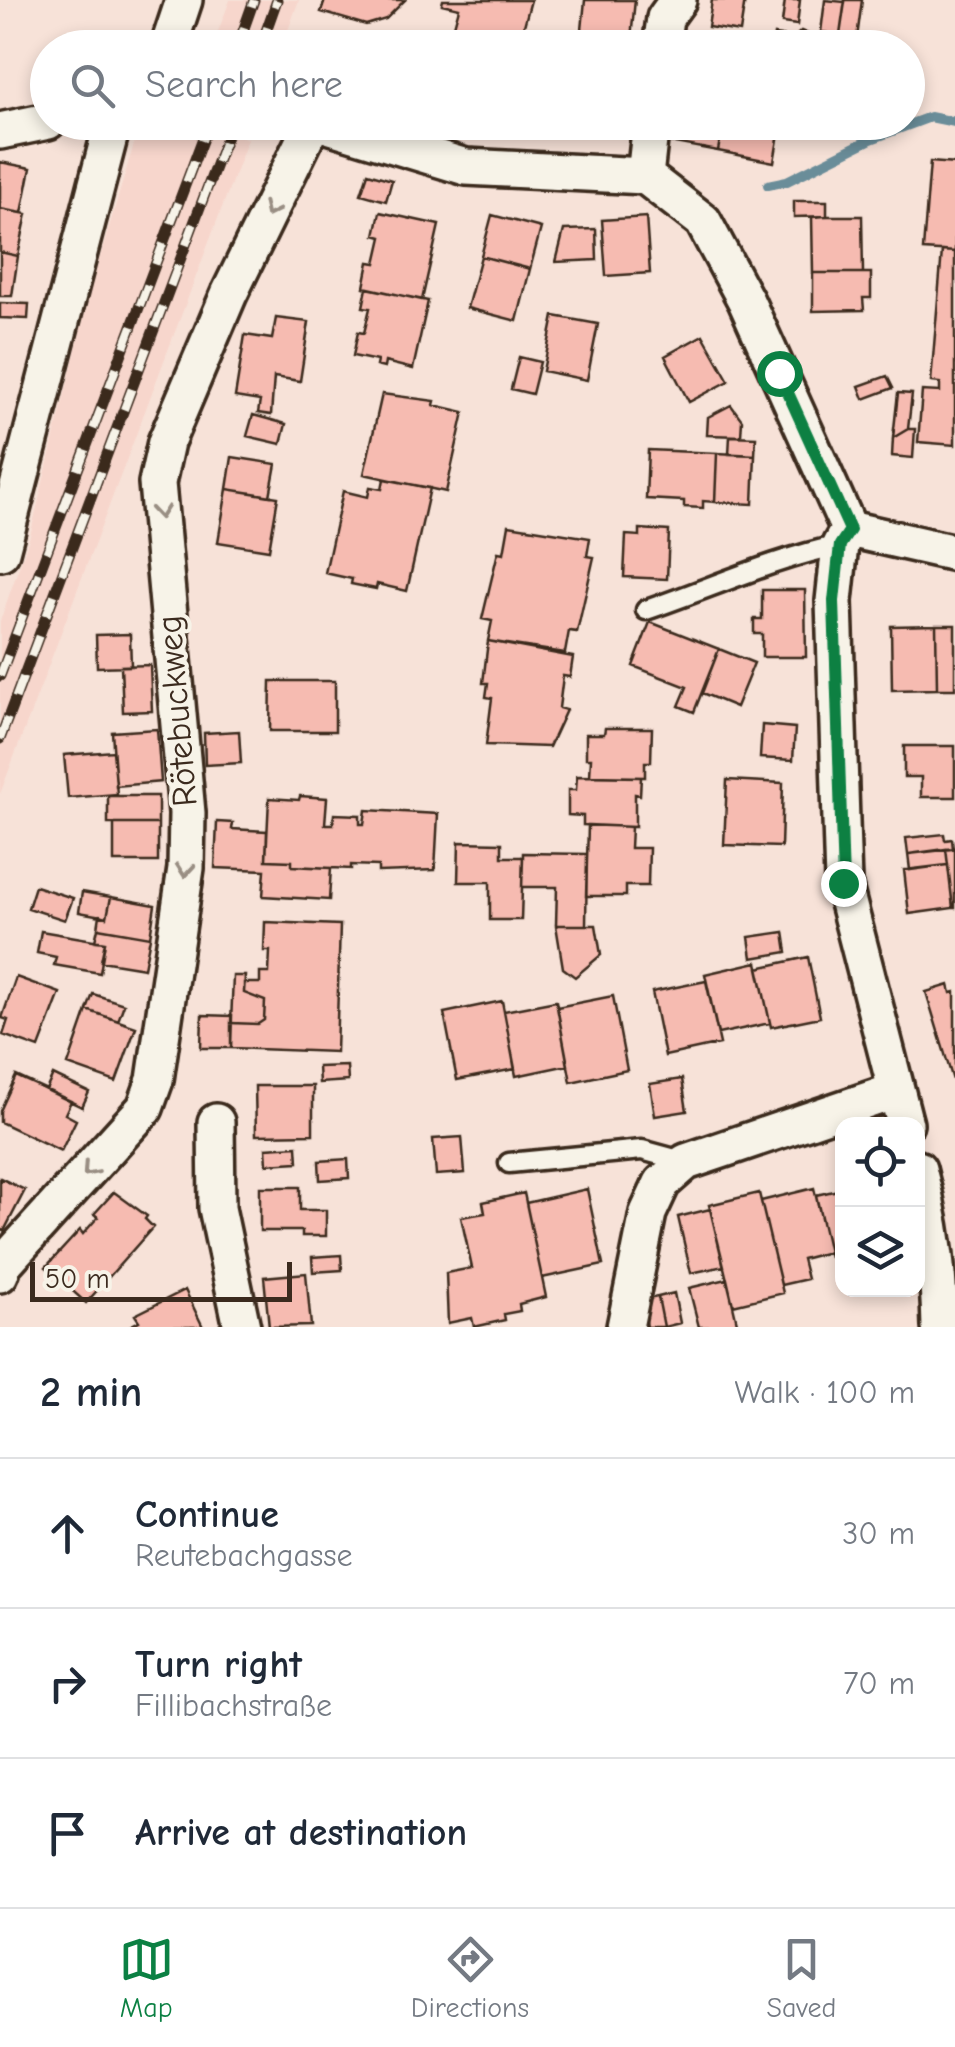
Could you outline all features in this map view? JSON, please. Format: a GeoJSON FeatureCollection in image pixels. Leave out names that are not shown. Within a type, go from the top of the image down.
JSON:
{"type":"FeatureCollection","features":[{"type":"Feature","properties":{"kind":"street"},"geometry":{"type":"LineString","coordinates":[[174,30],[184,0]]}},
{"type":"Feature","properties":{"kind":"street"},"geometry":{"type":"LineString","coordinates":[[663,30],[665,18],[678,0]]}},
{"type":"Feature","properties":{"kind":"street"},"geometry":{"type":"LineString","coordinates":[[0,131],[30,125]]}},
{"type":"Feature","properties":{"kind":"street"},"geometry":{"type":"LineString","coordinates":[[1,552],[108,140]]}},
{"type":"Feature","properties":{"kind":"street","name":"Rötebuckweg"},"geometry":{"type":"LineString","coordinates":[[0,1274],[4,1263],[145,1108],[155,1080],[186,868],[188,812],[157,483],[166,442],[222,310],[306,140]]}},
{"type":"Feature","properties":{"kind":"street"},"geometry":{"type":"LineString","coordinates":[[375,140],[466,167],[644,176],[703,221],[746,301],[845,537],[834,601],[843,883],[900,1108],[686,1162],[662,1183],[648,1212],[625,1327]]}},
{"type":"Feature","properties":{"kind":"street"},"geometry":{"type":"LineString","coordinates":[[644,176],[649,140]]}},
{"type":"Feature","properties":{"kind":"street"},"geometry":{"type":"LineString","coordinates":[[845,537],[955,553]]}},
{"type":"Feature","properties":{"kind":"street"},"geometry":{"type":"LineString","coordinates":[[216,1122],[217,1208],[242,1327]]}},
{"type":"Feature","properties":{"kind":"street"},"geometry":{"type":"LineString","coordinates":[[925,1179],[941,1202],[940,1327]]}},
{"type":"Feature","properties":{"kind":"lane"},"geometry":{"type":"LineString","coordinates":[[646,610],[845,537]]}},
{"type":"Feature","properties":{"kind":"lane"},"geometry":{"type":"LineString","coordinates":[[509,1163],[642,1150],[686,1162]]}},
{"type":"Feature","properties":{"kind":"shaded area"},"geometry":{"type":"Polygon","coordinates":[[[230,0],[299,0],[288,30],[219,30],[230,0]]]}},
{"type":"Feature","properties":{"kind":"shaded area"},"geometry":{"type":"Polygon","coordinates":[[[135,140],[248,140],[0,794],[0,621],[30,536],[91,287],[135,140]]]}},
{"type":"Feature","properties":{"kind":"building"},"geometry":{"type":"Polygon","coordinates":[[[325,0],[405,0],[386,19],[366,25],[321,12],[325,0]]]}},
{"type":"Feature","properties":{"kind":"building"},"geometry":{"type":"Polygon","coordinates":[[[443,0],[531,0],[523,30],[453,30],[459,8],[442,4],[443,0]]]}},
{"type":"Feature","properties":{"kind":"building"},"geometry":{"type":"Polygon","coordinates":[[[585,0],[635,0],[632,30],[582,30],[585,0]]]}},
{"type":"Feature","properties":{"kind":"building"},"geometry":{"type":"Polygon","coordinates":[[[712,0],[745,0],[740,30],[708,27],[712,0]]]}},
{"type":"Feature","properties":{"kind":"building"},"geometry":{"type":"Polygon","coordinates":[[[785,0],[800,0],[797,25],[782,23],[785,0]]]}},
{"type":"Feature","properties":{"kind":"building"},"geometry":{"type":"Polygon","coordinates":[[[825,0],[845,2],[841,30],[821,30],[825,0]]]}},
{"type":"Feature","properties":{"kind":"building"},"geometry":{"type":"Polygon","coordinates":[[[845,0],[862,0],[858,30],[841,30],[845,0]]]}},
{"type":"Feature","properties":{"kind":"building"},"geometry":{"type":"Polygon","coordinates":[[[659,140],[720,140],[718,151],[659,140]]]}},
{"type":"Feature","properties":{"kind":"building"},"geometry":{"type":"Polygon","coordinates":[[[720,140],[778,140],[774,162],[718,151],[720,140]]]}},
{"type":"Feature","properties":{"kind":"building"},"geometry":{"type":"Polygon","coordinates":[[[0,162],[31,168],[22,213],[0,209],[0,162]]]}},
{"type":"Feature","properties":{"kind":"building"},"geometry":{"type":"Polygon","coordinates":[[[930,162],[955,164],[955,252],[923,250],[930,162]]]}},
{"type":"Feature","properties":{"kind":"building"},"geometry":{"type":"Polygon","coordinates":[[[368,173],[392,180],[386,201],[361,194],[368,173]]]}},
{"type":"Feature","properties":{"kind":"building"},"geometry":{"type":"Polygon","coordinates":[[[794,201],[827,201],[827,216],[794,217],[794,201]]]}},
{"type":"Feature","properties":{"kind":"building"},"geometry":{"type":"Polygon","coordinates":[[[0,209],[27,214],[18,256],[0,252],[0,209]]]}},
{"type":"Feature","properties":{"kind":"building"},"geometry":{"type":"Polygon","coordinates":[[[380,212],[439,225],[422,300],[364,287],[369,262],[376,263],[382,237],[375,235],[380,212]]]}},
{"type":"Feature","properties":{"kind":"building"},"geometry":{"type":"Polygon","coordinates":[[[492,215],[541,228],[530,269],[481,256],[492,215]]]}},
{"type":"Feature","properties":{"kind":"building"},"geometry":{"type":"Polygon","coordinates":[[[862,216],[863,273],[813,273],[812,217],[862,216]]]}},
{"type":"Feature","properties":{"kind":"building"},"geometry":{"type":"Polygon","coordinates":[[[646,217],[650,273],[606,276],[602,220],[646,217]]]}},
{"type":"Feature","properties":{"kind":"building"},"geometry":{"type":"Polygon","coordinates":[[[596,229],[597,260],[556,262],[564,230],[596,229]]]}},
{"type":"Feature","properties":{"kind":"building"},"geometry":{"type":"Polygon","coordinates":[[[942,251],[955,252],[955,445],[918,442],[922,391],[940,392],[940,383],[931,382],[942,251]]]}},
{"type":"Feature","properties":{"kind":"building"},"geometry":{"type":"Polygon","coordinates":[[[0,252],[18,256],[12,296],[0,296],[0,252]]]}},
{"type":"Feature","properties":{"kind":"building"},"geometry":{"type":"Polygon","coordinates":[[[481,256],[530,269],[517,321],[467,308],[481,256]]]}},
{"type":"Feature","properties":{"kind":"building"},"geometry":{"type":"Polygon","coordinates":[[[813,273],[871,273],[871,298],[863,298],[864,310],[813,311],[813,273]]]}},
{"type":"Feature","properties":{"kind":"building"},"geometry":{"type":"Polygon","coordinates":[[[367,288],[428,301],[413,369],[385,362],[384,368],[376,366],[377,361],[353,356],[358,332],[364,333],[370,308],[363,307],[367,288]]]}},
{"type":"Feature","properties":{"kind":"building"},"geometry":{"type":"Polygon","coordinates":[[[0,303],[29,304],[28,319],[0,318],[0,303]]]}},
{"type":"Feature","properties":{"kind":"building"},"geometry":{"type":"Polygon","coordinates":[[[554,316],[598,324],[587,380],[543,371],[554,316]]]}},
{"type":"Feature","properties":{"kind":"building"},"geometry":{"type":"Polygon","coordinates":[[[276,318],[309,322],[300,381],[274,377],[271,415],[258,413],[260,401],[235,397],[245,335],[272,339],[276,318]]]}},
{"type":"Feature","properties":{"kind":"building"},"geometry":{"type":"Polygon","coordinates":[[[703,335],[729,381],[689,402],[665,356],[703,335]]]}},
{"type":"Feature","properties":{"kind":"building"},"geometry":{"type":"Polygon","coordinates":[[[519,357],[540,362],[532,394],[511,389],[519,357]]]}},
{"type":"Feature","properties":{"kind":"building"},"geometry":{"type":"Polygon","coordinates":[[[887,376],[893,388],[864,399],[859,386],[887,376]]]}},
{"type":"Feature","properties":{"kind":"building"},"geometry":{"type":"Polygon","coordinates":[[[898,393],[912,394],[908,429],[893,438],[898,393]]]}},
{"type":"Feature","properties":{"kind":"building"},"geometry":{"type":"Polygon","coordinates":[[[382,394],[435,401],[434,405],[464,412],[446,492],[364,474],[382,394]]]}},
{"type":"Feature","properties":{"kind":"building"},"geometry":{"type":"Polygon","coordinates":[[[731,405],[742,420],[741,436],[707,435],[708,417],[731,405]]]}},
{"type":"Feature","properties":{"kind":"building"},"geometry":{"type":"Polygon","coordinates":[[[253,415],[286,424],[281,444],[247,436],[253,415]]]}},
{"type":"Feature","properties":{"kind":"building"},"geometry":{"type":"Polygon","coordinates":[[[915,429],[913,458],[892,456],[893,438],[915,429]]]}},
{"type":"Feature","properties":{"kind":"building"},"geometry":{"type":"Polygon","coordinates":[[[730,436],[756,437],[755,455],[729,454],[730,436]]]}},
{"type":"Feature","properties":{"kind":"building"},"geometry":{"type":"Polygon","coordinates":[[[648,450],[717,453],[715,502],[703,501],[703,508],[684,507],[684,501],[646,499],[648,450]]]}},
{"type":"Feature","properties":{"kind":"building"},"geometry":{"type":"Polygon","coordinates":[[[717,453],[755,455],[753,504],[715,502],[717,453]]]}},
{"type":"Feature","properties":{"kind":"building"},"geometry":{"type":"Polygon","coordinates":[[[232,457],[276,464],[270,496],[227,489],[232,457]]]}},
{"type":"Feature","properties":{"kind":"building"},"geometry":{"type":"Polygon","coordinates":[[[384,479],[430,488],[407,591],[377,584],[376,589],[351,584],[352,579],[325,573],[343,491],[368,497],[370,487],[382,489],[384,479]]]}},
{"type":"Feature","properties":{"kind":"building"},"geometry":{"type":"Polygon","coordinates":[[[227,489],[278,497],[269,550],[218,542],[227,489]]]}},
{"type":"Feature","properties":{"kind":"building"},"geometry":{"type":"Polygon","coordinates":[[[509,525],[590,538],[587,556],[594,557],[577,632],[569,631],[565,653],[488,641],[492,621],[482,619],[498,552],[504,553],[509,525]]]}},
{"type":"Feature","properties":{"kind":"building"},"geometry":{"type":"Polygon","coordinates":[[[640,529],[669,531],[667,579],[624,577],[626,535],[640,536],[640,529]]]}},
{"type":"Feature","properties":{"kind":"building"},"geometry":{"type":"Polygon","coordinates":[[[762,590],[805,590],[806,657],[762,657],[762,634],[754,634],[754,619],[762,619],[762,590]]]}},
{"type":"Feature","properties":{"kind":"building"},"geometry":{"type":"Polygon","coordinates":[[[650,622],[719,649],[694,712],[679,706],[687,687],[633,666],[650,622]]]}},
{"type":"Feature","properties":{"kind":"building"},"geometry":{"type":"Polygon","coordinates":[[[936,625],[937,689],[892,690],[891,626],[936,625]]]}},
{"type":"Feature","properties":{"kind":"building"},"geometry":{"type":"Polygon","coordinates":[[[936,625],[955,625],[955,689],[937,689],[936,625]]]}},
{"type":"Feature","properties":{"kind":"building"},"geometry":{"type":"Polygon","coordinates":[[[130,634],[131,666],[97,667],[96,635],[130,634]]]}},
{"type":"Feature","properties":{"kind":"building"},"geometry":{"type":"Polygon","coordinates":[[[488,641],[573,657],[570,677],[563,676],[559,708],[566,710],[549,747],[486,745],[492,698],[486,697],[488,683],[483,683],[488,641]]]}},
{"type":"Feature","properties":{"kind":"building"},"geometry":{"type":"Polygon","coordinates":[[[719,649],[754,663],[736,707],[702,693],[719,649]]]}},
{"type":"Feature","properties":{"kind":"building"},"geometry":{"type":"Polygon","coordinates":[[[150,665],[152,711],[123,712],[121,666],[150,665]]]}},
{"type":"Feature","properties":{"kind":"building"},"geometry":{"type":"Polygon","coordinates":[[[271,681],[335,681],[335,731],[270,731],[271,681]]]}},
{"type":"Feature","properties":{"kind":"building"},"geometry":{"type":"Polygon","coordinates":[[[762,725],[795,728],[793,760],[760,758],[762,725]]]}},
{"type":"Feature","properties":{"kind":"building"},"geometry":{"type":"Polygon","coordinates":[[[605,728],[652,728],[651,762],[645,762],[645,777],[590,776],[586,734],[604,734],[605,728]]]}},
{"type":"Feature","properties":{"kind":"building"},"geometry":{"type":"Polygon","coordinates":[[[157,729],[161,782],[116,786],[112,732],[157,729]]]}},
{"type":"Feature","properties":{"kind":"building"},"geometry":{"type":"Polygon","coordinates":[[[239,731],[241,763],[205,765],[204,733],[239,731]]]}},
{"type":"Feature","properties":{"kind":"building"},"geometry":{"type":"Polygon","coordinates":[[[904,746],[955,746],[955,797],[921,797],[921,777],[904,777],[904,746]]]}},
{"type":"Feature","properties":{"kind":"building"},"geometry":{"type":"Polygon","coordinates":[[[113,751],[117,794],[68,798],[64,755],[113,751]]]}},
{"type":"Feature","properties":{"kind":"building"},"geometry":{"type":"Polygon","coordinates":[[[577,776],[641,777],[640,795],[635,794],[635,827],[583,825],[583,816],[568,815],[568,790],[576,790],[577,776]]]}},
{"type":"Feature","properties":{"kind":"building"},"geometry":{"type":"Polygon","coordinates":[[[727,780],[783,783],[781,847],[724,845],[727,780]]]}},
{"type":"Feature","properties":{"kind":"building"},"geometry":{"type":"Polygon","coordinates":[[[108,796],[158,796],[158,824],[108,824],[108,796]]]}},
{"type":"Feature","properties":{"kind":"building"},"geometry":{"type":"Polygon","coordinates":[[[300,796],[327,798],[325,824],[333,824],[334,814],[360,815],[360,824],[364,824],[366,810],[438,814],[435,870],[378,872],[378,866],[292,866],[292,861],[266,860],[269,798],[299,800],[300,796]]]}},
{"type":"Feature","properties":{"kind":"building"},"geometry":{"type":"Polygon","coordinates":[[[217,822],[233,823],[232,829],[267,831],[266,860],[331,868],[329,900],[263,896],[265,870],[215,868],[217,822]]]}},
{"type":"Feature","properties":{"kind":"building"},"geometry":{"type":"Polygon","coordinates":[[[114,824],[158,824],[158,862],[114,862],[114,824]]]}},
{"type":"Feature","properties":{"kind":"building"},"geometry":{"type":"Polygon","coordinates":[[[588,825],[631,827],[630,848],[649,848],[648,886],[626,886],[626,896],[586,896],[588,825]]]}},
{"type":"Feature","properties":{"kind":"building"},"geometry":{"type":"Polygon","coordinates":[[[944,834],[945,840],[952,839],[953,849],[908,854],[906,838],[944,834]]]}},
{"type":"Feature","properties":{"kind":"building"},"geometry":{"type":"Polygon","coordinates":[[[459,842],[502,843],[502,857],[523,857],[521,920],[490,920],[490,882],[458,882],[459,842]]]}},
{"type":"Feature","properties":{"kind":"building"},"geometry":{"type":"Polygon","coordinates":[[[955,848],[955,908],[953,908],[946,849],[955,848]]]}},
{"type":"Feature","properties":{"kind":"building"},"geometry":{"type":"Polygon","coordinates":[[[946,849],[948,865],[910,870],[908,854],[946,849]]]}},
{"type":"Feature","properties":{"kind":"building"},"geometry":{"type":"Polygon","coordinates":[[[523,853],[587,854],[586,925],[556,925],[557,887],[522,887],[523,853]]]}},
{"type":"Feature","properties":{"kind":"building"},"geometry":{"type":"Polygon","coordinates":[[[948,865],[953,908],[909,914],[904,870],[948,865]]]}},
{"type":"Feature","properties":{"kind":"building"},"geometry":{"type":"Polygon","coordinates":[[[35,886],[73,898],[65,920],[28,908],[35,886]]]}},
{"type":"Feature","properties":{"kind":"building"},"geometry":{"type":"Polygon","coordinates":[[[82,892],[111,897],[107,917],[79,912],[82,892]]]}},
{"type":"Feature","properties":{"kind":"building"},"geometry":{"type":"Polygon","coordinates":[[[111,897],[155,905],[150,937],[98,928],[100,915],[107,917],[111,897]]]}},
{"type":"Feature","properties":{"kind":"building"},"geometry":{"type":"Polygon","coordinates":[[[265,922],[340,925],[336,1052],[231,1048],[231,1023],[258,1024],[264,1020],[265,1001],[244,993],[244,983],[260,983],[260,973],[269,973],[270,951],[264,951],[265,922]]]}},
{"type":"Feature","properties":{"kind":"building"},"geometry":{"type":"Polygon","coordinates":[[[556,925],[596,925],[601,955],[575,977],[563,968],[556,925]]]}},
{"type":"Feature","properties":{"kind":"building"},"geometry":{"type":"Polygon","coordinates":[[[98,928],[150,937],[144,968],[101,961],[105,942],[95,941],[98,928]]]}},
{"type":"Feature","properties":{"kind":"building"},"geometry":{"type":"Polygon","coordinates":[[[41,931],[105,942],[100,973],[54,965],[56,957],[37,953],[41,931]]]}},
{"type":"Feature","properties":{"kind":"building"},"geometry":{"type":"Polygon","coordinates":[[[784,932],[787,952],[752,958],[749,937],[784,932]]]}},
{"type":"Feature","properties":{"kind":"building"},"geometry":{"type":"Polygon","coordinates":[[[808,957],[820,1017],[771,1027],[758,968],[808,957]]]}},
{"type":"Feature","properties":{"kind":"building"},"geometry":{"type":"Polygon","coordinates":[[[757,962],[770,1023],[718,1034],[705,974],[757,962]]]}},
{"type":"Feature","properties":{"kind":"building"},"geometry":{"type":"Polygon","coordinates":[[[233,976],[245,976],[244,993],[265,1001],[264,1020],[258,1024],[231,1023],[233,976]]]}},
{"type":"Feature","properties":{"kind":"building"},"geometry":{"type":"Polygon","coordinates":[[[16,977],[60,993],[39,1048],[3,1035],[8,1020],[2,1018],[16,977]]]}},
{"type":"Feature","properties":{"kind":"building"},"geometry":{"type":"Polygon","coordinates":[[[706,981],[720,1044],[665,1056],[652,992],[706,981]]]}},
{"type":"Feature","properties":{"kind":"building"},"geometry":{"type":"Polygon","coordinates":[[[949,985],[951,993],[955,992],[955,1087],[926,992],[949,985]]]}},
{"type":"Feature","properties":{"kind":"building"},"geometry":{"type":"Polygon","coordinates":[[[93,994],[124,1004],[118,1021],[87,1010],[93,994]]]}},
{"type":"Feature","properties":{"kind":"building"},"geometry":{"type":"Polygon","coordinates":[[[613,996],[627,1070],[571,1082],[557,1007],[613,996]]]}},
{"type":"Feature","properties":{"kind":"building"},"geometry":{"type":"Polygon","coordinates":[[[502,1001],[515,1069],[457,1080],[444,1013],[502,1001]]]}},
{"type":"Feature","properties":{"kind":"building"},"geometry":{"type":"Polygon","coordinates":[[[556,1001],[568,1065],[516,1076],[504,1011],[556,1001]]]}},
{"type":"Feature","properties":{"kind":"building"},"geometry":{"type":"Polygon","coordinates":[[[87,1010],[136,1027],[116,1082],[68,1065],[87,1010]]]}},
{"type":"Feature","properties":{"kind":"building"},"geometry":{"type":"Polygon","coordinates":[[[202,1015],[232,1016],[231,1048],[201,1048],[202,1015]]]}},
{"type":"Feature","properties":{"kind":"building"},"geometry":{"type":"Polygon","coordinates":[[[347,1066],[348,1081],[319,1083],[318,1067],[347,1066]]]}},
{"type":"Feature","properties":{"kind":"building"},"geometry":{"type":"Polygon","coordinates":[[[53,1075],[89,1092],[82,1107],[46,1090],[53,1075]]]}},
{"type":"Feature","properties":{"kind":"building"},"geometry":{"type":"Polygon","coordinates":[[[16,1076],[71,1101],[65,1114],[76,1120],[61,1151],[0,1122],[0,1111],[16,1076]]]}},
{"type":"Feature","properties":{"kind":"building"},"geometry":{"type":"Polygon","coordinates":[[[682,1079],[687,1111],[655,1116],[650,1084],[682,1079]]]}},
{"type":"Feature","properties":{"kind":"building"},"geometry":{"type":"Polygon","coordinates":[[[255,1086],[313,1086],[313,1134],[256,1135],[255,1086]]]}},
{"type":"Feature","properties":{"kind":"building"},"geometry":{"type":"Polygon","coordinates":[[[462,1137],[465,1173],[436,1175],[433,1139],[462,1137]]]}},
{"type":"Feature","properties":{"kind":"building"},"geometry":{"type":"Polygon","coordinates":[[[297,1146],[298,1162],[267,1164],[266,1148],[297,1146]]]}},
{"type":"Feature","properties":{"kind":"building"},"geometry":{"type":"Polygon","coordinates":[[[348,1159],[349,1178],[320,1180],[319,1161],[348,1159]]]}},
{"type":"Feature","properties":{"kind":"building"},"geometry":{"type":"Polygon","coordinates":[[[0,1178],[25,1190],[4,1231],[0,1229],[0,1178]]]}},
{"type":"Feature","properties":{"kind":"building"},"geometry":{"type":"Polygon","coordinates":[[[260,1187],[300,1187],[300,1210],[326,1210],[326,1236],[302,1236],[302,1231],[260,1231],[260,1187]]]}},
{"type":"Feature","properties":{"kind":"building"},"geometry":{"type":"Polygon","coordinates":[[[814,1188],[829,1252],[802,1259],[807,1279],[781,1285],[761,1201],[814,1188]]]}},
{"type":"Feature","properties":{"kind":"building"},"geometry":{"type":"Polygon","coordinates":[[[587,1189],[603,1265],[542,1278],[526,1203],[587,1189]]]}},
{"type":"Feature","properties":{"kind":"building"},"geometry":{"type":"Polygon","coordinates":[[[835,1191],[835,1256],[830,1257],[816,1195],[835,1191]]]}},
{"type":"Feature","properties":{"kind":"building"},"geometry":{"type":"Polygon","coordinates":[[[114,1192],[147,1216],[145,1219],[153,1227],[86,1303],[46,1267],[80,1230],[83,1234],[98,1217],[94,1214],[114,1192]]]}},
{"type":"Feature","properties":{"kind":"building"},"geometry":{"type":"Polygon","coordinates":[[[524,1193],[546,1297],[519,1304],[520,1311],[504,1314],[505,1320],[474,1327],[472,1318],[448,1323],[446,1273],[472,1268],[461,1217],[485,1213],[483,1202],[524,1193]]]}},
{"type":"Feature","properties":{"kind":"building"},"geometry":{"type":"Polygon","coordinates":[[[759,1193],[783,1293],[733,1305],[709,1205],[759,1193]]]}},
{"type":"Feature","properties":{"kind":"building"},"geometry":{"type":"Polygon","coordinates":[[[710,1209],[724,1266],[691,1273],[678,1217],[710,1209]]]}},
{"type":"Feature","properties":{"kind":"building"},"geometry":{"type":"Polygon","coordinates":[[[341,1255],[342,1270],[313,1272],[312,1257],[341,1255]]]}},
{"type":"Feature","properties":{"kind":"building"},"geometry":{"type":"Polygon","coordinates":[[[306,1273],[311,1326],[269,1327],[264,1277],[306,1273]]]}},
{"type":"Feature","properties":{"kind":"building"},"geometry":{"type":"Polygon","coordinates":[[[727,1279],[738,1327],[699,1327],[689,1288],[727,1279]]]}},
{"type":"Feature","properties":{"kind":"building"},"geometry":{"type":"Polygon","coordinates":[[[185,1290],[203,1327],[128,1327],[139,1321],[135,1315],[185,1290]]]}},
{"type":"Feature","properties":{"kind":"building"},"geometry":{"type":"Polygon","coordinates":[[[674,1293],[680,1323],[664,1327],[658,1297],[674,1293]]]}},
{"type":"Feature","properties":{"kind":"building"},"geometry":{"type":"Polygon","coordinates":[[[658,1297],[664,1327],[647,1327],[642,1300],[658,1297]]]}},
{"type":"Feature","properties":{"kind":"waterway"},"geometry":{"type":"LineString","coordinates":[[925,119],[955,122]]}},
{"type":"Feature","properties":{"kind":"waterway"},"geometry":{"type":"LineString","coordinates":[[768,185],[787,181],[869,140]]}},
{"type":"Feature","properties":{"kind":"railway"},"geometry":{"type":"LineString","coordinates":[[243,30],[254,0]]}},
{"type":"Feature","properties":{"kind":"railway"},"geometry":{"type":"LineString","coordinates":[[266,30],[277,0]]}},
{"type":"Feature","properties":{"kind":"railway"},"geometry":{"type":"LineString","coordinates":[[0,676],[202,140]]}},
{"type":"Feature","properties":{"kind":"railway"},"geometry":{"type":"LineString","coordinates":[[0,739],[225,140]]}},
{"type":"Feature","properties":{"kind":"route"},"geometry":{"type":"LineString","coordinates":[[779,373],[850,530],[840,545],[834,601],[843,883]]}}]}
